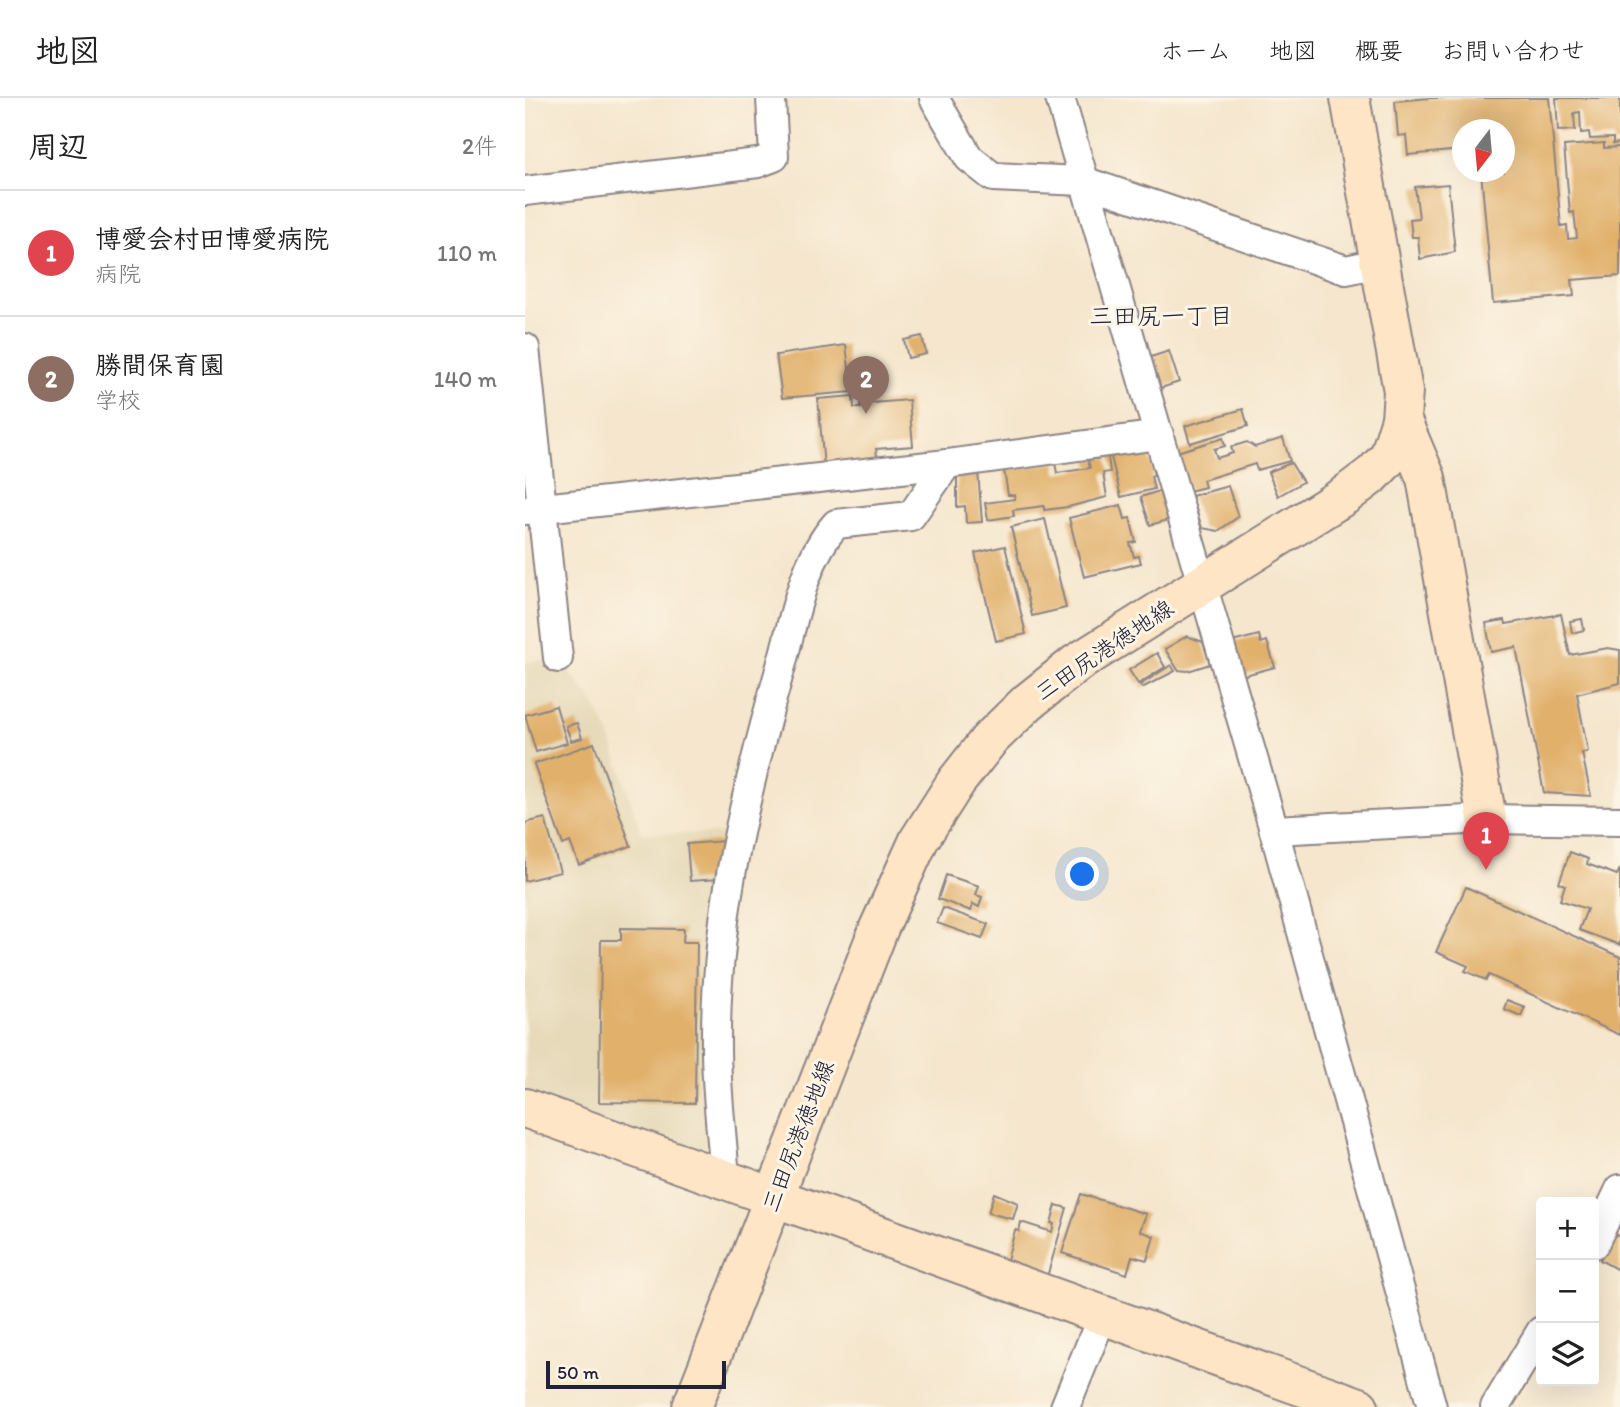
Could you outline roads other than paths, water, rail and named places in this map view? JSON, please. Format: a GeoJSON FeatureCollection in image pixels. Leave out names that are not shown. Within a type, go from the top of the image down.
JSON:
{"type":"FeatureCollection","features":[{"type":"Feature","properties":{"kind":"main road","name":"三田尻港徳地線"},"geometry":{"type":"LineString","coordinates":[[692,1407],[879,928],[919,840],[956,782],[989,740],[1028,702],[1077,663],[1344,496],[1373,474],[1389,457],[1401,419],[1403,391],[1350,98]]}},
{"type":"Feature","properties":{"kind":"main road"},"geometry":{"type":"LineString","coordinates":[[1401,419],[1426,478],[1487,819]]}},
{"type":"Feature","properties":{"kind":"main road"},"geometry":{"type":"LineString","coordinates":[[525,1108],[725,1180],[775,1195],[1359,1407]]}},
{"type":"Feature","properties":{"kind":"street"},"geometry":{"type":"LineString","coordinates":[[525,191],[758,163],[774,157],[771,98]]}},
{"type":"Feature","properties":{"kind":"street"},"geometry":{"type":"LineString","coordinates":[[934,98],[969,158],[993,177],[1083,181],[1346,270],[1379,262]]}},
{"type":"Feature","properties":{"kind":"street"},"geometry":{"type":"LineString","coordinates":[[1060,98],[1274,830],[1432,1407]]}},
{"type":"Feature","properties":{"kind":"street"},"geometry":{"type":"LineString","coordinates":[[525,348],[534,509],[558,658]]}},
{"type":"Feature","properties":{"kind":"street"},"geometry":{"type":"LineString","coordinates":[[534,509],[947,464],[1159,435]]}},
{"type":"Feature","properties":{"kind":"street"},"geometry":{"type":"LineString","coordinates":[[725,1180],[716,1037],[723,933],[737,834],[794,618],[819,543],[836,524],[911,516],[947,464]]}},
{"type":"Feature","properties":{"kind":"street"},"geometry":{"type":"LineString","coordinates":[[1274,830],[1487,819],[1620,821]]}},
{"type":"Feature","properties":{"kind":"street"},"geometry":{"type":"LineString","coordinates":[[1599,1233],[1620,1189]]}},
{"type":"Feature","properties":{"kind":"street"},"geometry":{"type":"LineString","coordinates":[[1065,1407],[1103,1314]]}},
{"type":"Feature","properties":{"kind":"street"},"geometry":{"type":"LineString","coordinates":[[1495,1407],[1536,1339]]}},
{"type":"Feature","properties":{"kind":"place","name":"勝間保育園"},"geometry":{"type":"Point","coordinates":[866,414]}},
{"type":"Feature","properties":{"kind":"place","name":"博愛会村田博愛病院"},"geometry":{"type":"Point","coordinates":[1486,870]}},
{"type":"Feature","properties":{"kind":"district","name":"三田尻一丁目"},"geometry":{"type":"Point","coordinates":[1161,316]}}]}
